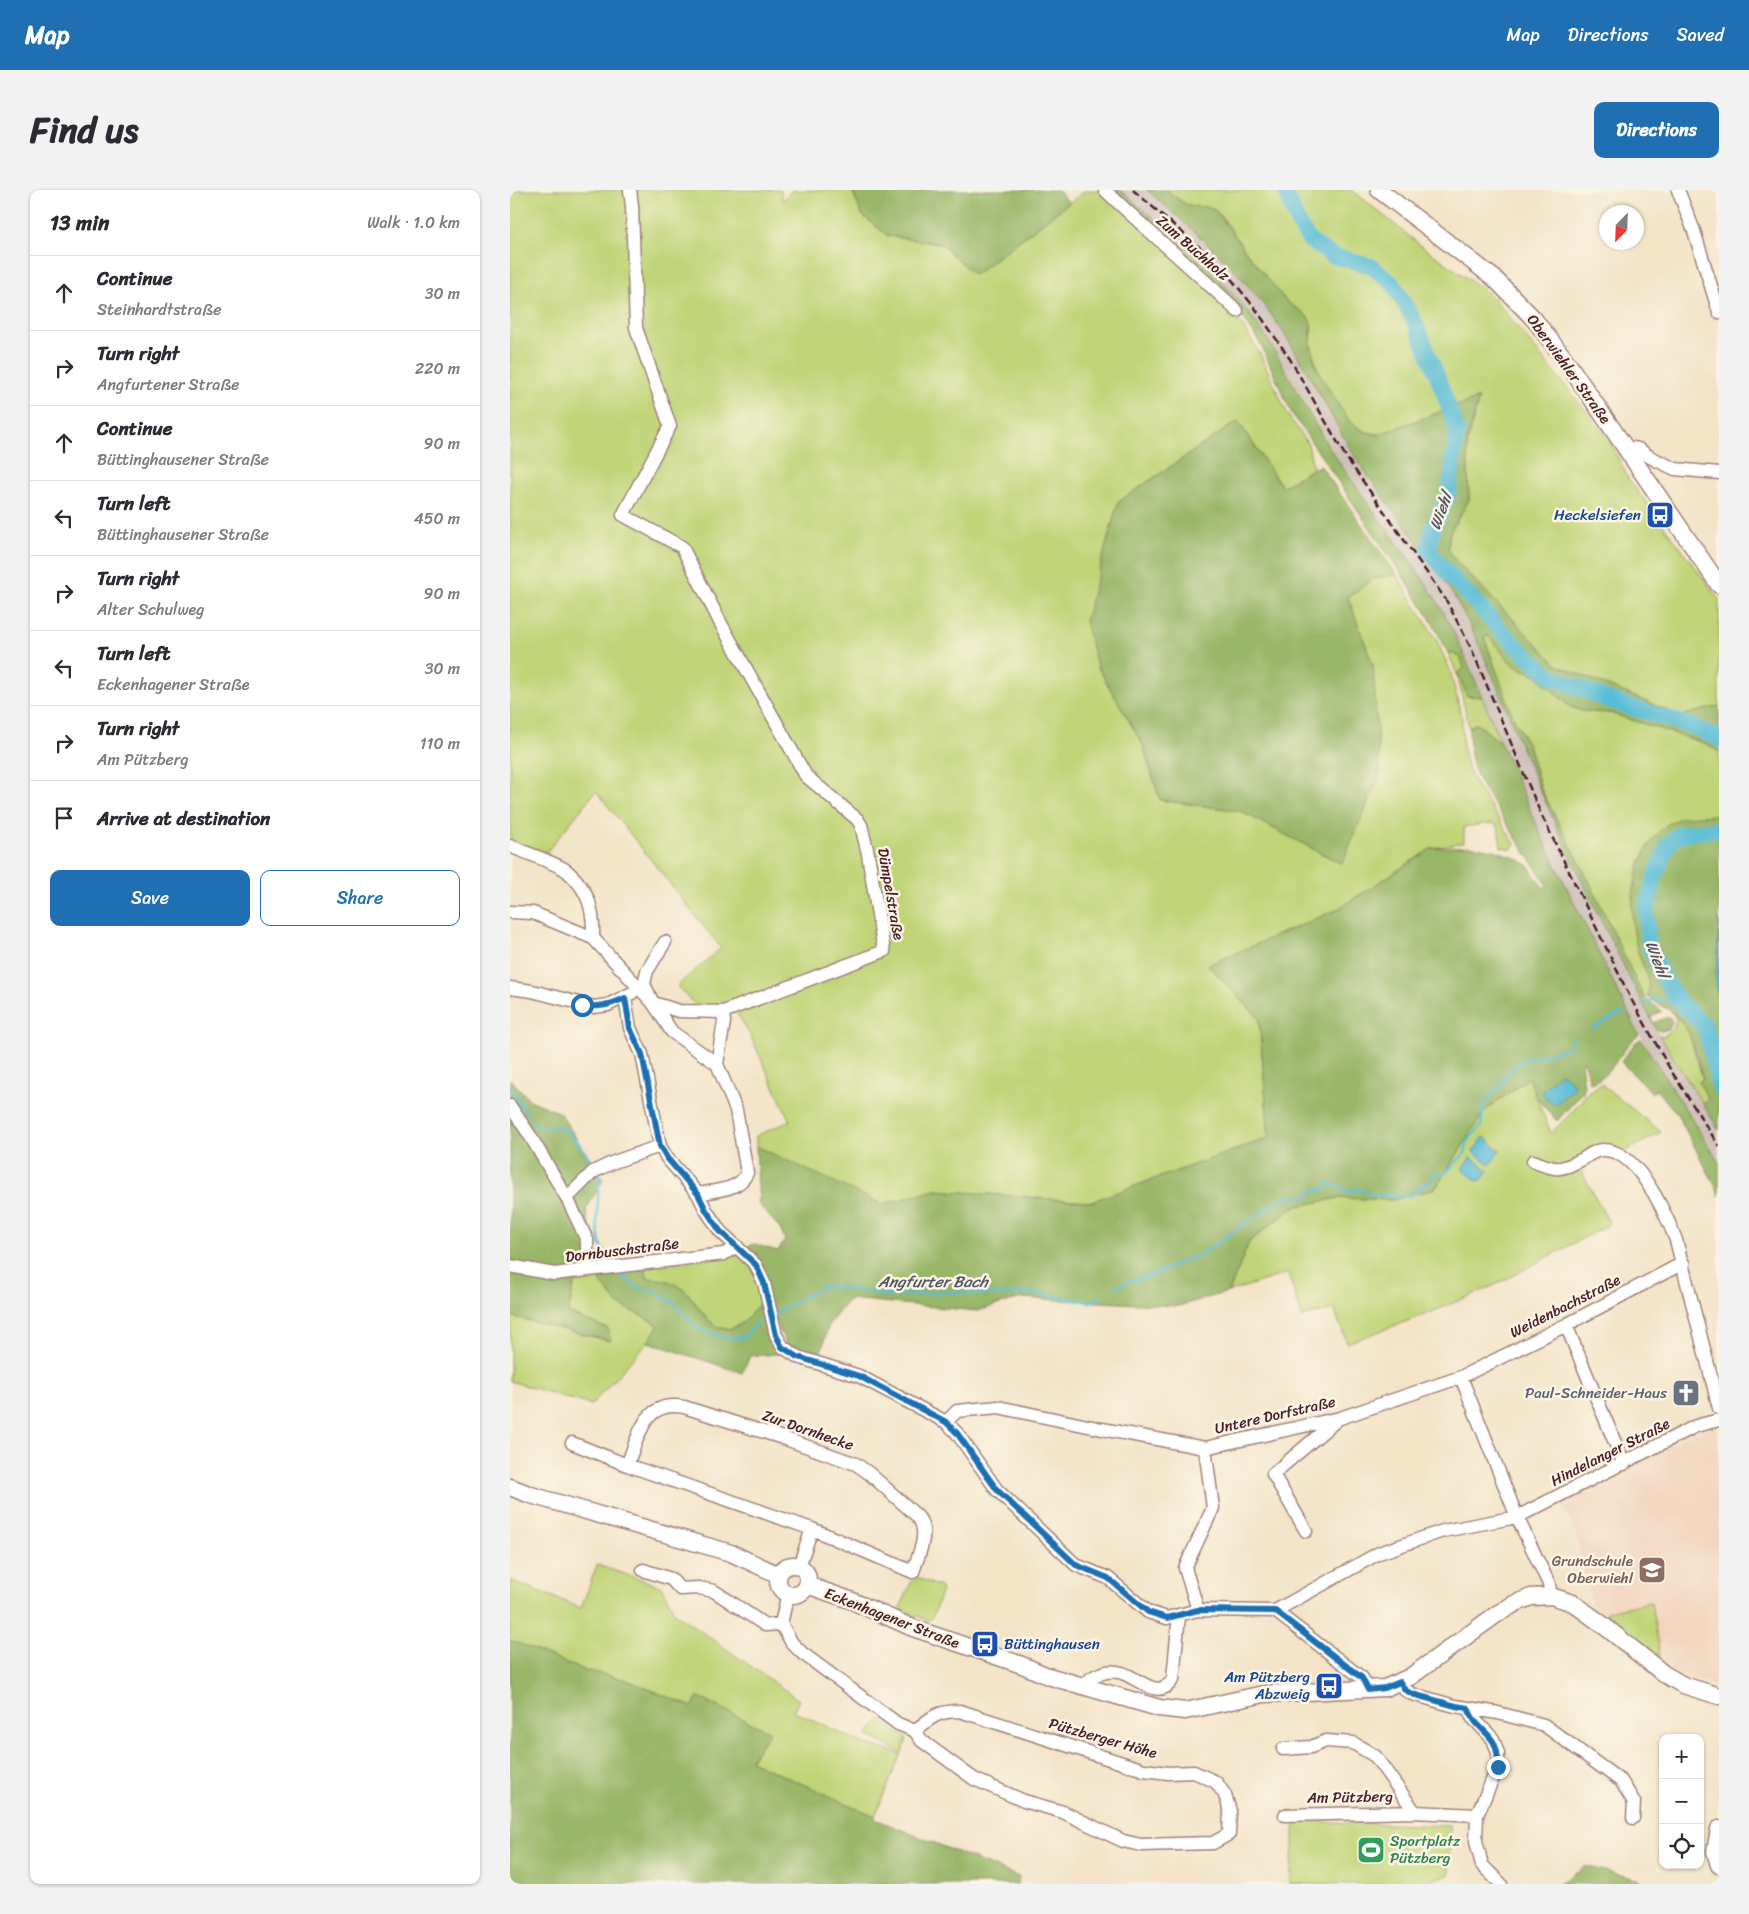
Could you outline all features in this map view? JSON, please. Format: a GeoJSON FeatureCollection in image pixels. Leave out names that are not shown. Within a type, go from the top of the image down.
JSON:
{"type":"FeatureCollection","features":[{"type":"Feature","properties":{"kind":"main road","name":"Oberwiehler Straße"},"geometry":{"type":"LineString","coordinates":[[1379,190],[1472,260],[1494,278],[1522,306],[1564,358],[1719,585]]}},
{"type":"Feature","properties":{"kind":"main road"},"geometry":{"type":"LineString","coordinates":[[510,1487],[531,1495],[731,1553],[779,1575]]}},
{"type":"Feature","properties":{"kind":"main road"},"geometry":{"type":"LineString","coordinates":[[510,1493],[531,1495]]}},
{"type":"Feature","properties":{"kind":"main road"},"geometry":{"type":"LineString","coordinates":[[787,1566],[799,1566],[807,1576],[807,1585],[801,1592],[788,1594],[780,1586],[779,1575],[787,1566]]}},
{"type":"Feature","properties":{"kind":"main road","name":"Eckenhagener Straße"},"geometry":{"type":"LineString","coordinates":[[807,1585],[850,1600],[913,1628],[1022,1665],[1048,1676],[1159,1708],[1185,1711],[1264,1694],[1385,1688],[1410,1677],[1497,1614],[1514,1604],[1531,1597],[1551,1596],[1573,1604],[1603,1625],[1664,1674],[1683,1685],[1719,1696]]}},
{"type":"Feature","properties":{"kind":"main road"},"geometry":{"type":"LineString","coordinates":[[1719,1829],[1715,1852],[1719,1866]]}},
{"type":"Feature","properties":{"kind":"street","name":"Dümpelstraße"},"geometry":{"type":"LineString","coordinates":[[630,190],[636,328],[670,426],[623,515],[682,547],[720,622],[806,776],[857,819],[861,825],[868,854],[884,951],[723,1012],[679,1011],[653,1003]]}},
{"type":"Feature","properties":{"kind":"street","name":"Zum Buchholz"},"geometry":{"type":"LineString","coordinates":[[1105,190],[1139,223],[1202,276],[1237,311]]}},
{"type":"Feature","properties":{"kind":"street"},"geometry":{"type":"LineString","coordinates":[[1678,190],[1694,231],[1719,312]]}},
{"type":"Feature","properties":{"kind":"street"},"geometry":{"type":"LineString","coordinates":[[1627,451],[1634,448],[1638,449],[1675,469],[1719,473]]}},
{"type":"Feature","properties":{"kind":"street"},"geometry":{"type":"LineString","coordinates":[[510,846],[566,870],[588,896],[594,918],[593,938]]}},
{"type":"Feature","properties":{"kind":"street"},"geometry":{"type":"LineString","coordinates":[[510,912],[533,913],[593,938],[653,1003]]}},
{"type":"Feature","properties":{"kind":"street"},"geometry":{"type":"LineString","coordinates":[[665,942],[646,971],[644,984],[653,1003],[672,1032],[717,1064]]}},
{"type":"Feature","properties":{"kind":"street"},"geometry":{"type":"LineString","coordinates":[[510,988],[532,991],[594,1007],[608,1006],[625,998],[638,988]]}},
{"type":"Feature","properties":{"kind":"street"},"geometry":{"type":"LineString","coordinates":[[625,998],[630,1028],[642,1054],[660,1146],[667,1158],[698,1194],[720,1231],[756,1265],[764,1283],[776,1335],[782,1347],[798,1357],[859,1376],[946,1422],[957,1433],[997,1490],[1076,1565],[1108,1578],[1148,1612],[1167,1618],[1198,1610],[1275,1611],[1362,1678],[1368,1690]]}},
{"type":"Feature","properties":{"kind":"street"},"geometry":{"type":"LineString","coordinates":[[698,1194],[733,1187],[743,1181],[747,1174],[736,1110],[717,1064],[724,1022],[723,1012]]}},
{"type":"Feature","properties":{"kind":"street"},"geometry":{"type":"LineString","coordinates":[[510,1106],[567,1198],[587,1240],[587,1270]]}},
{"type":"Feature","properties":{"kind":"street"},"geometry":{"type":"LineString","coordinates":[[567,1198],[598,1170],[614,1162],[660,1146]]}},
{"type":"Feature","properties":{"kind":"street"},"geometry":{"type":"LineString","coordinates":[[1533,1161],[1553,1169],[1565,1168],[1596,1152],[1604,1151],[1620,1156],[1635,1167],[1656,1195],[1667,1215],[1683,1262],[1719,1408]]}},
{"type":"Feature","properties":{"kind":"street","name":"Dornbuschstraße"},"geometry":{"type":"LineString","coordinates":[[510,1266],[554,1274],[724,1254],[737,1246]]}},
{"type":"Feature","properties":{"kind":"street","name":"Weidenbachstraße"},"geometry":{"type":"LineString","coordinates":[[1462,1377],[1566,1325],[1683,1262]]}},
{"type":"Feature","properties":{"kind":"street"},"geometry":{"type":"LineString","coordinates":[[1566,1325],[1624,1464]]}},
{"type":"Feature","properties":{"kind":"street"},"geometry":{"type":"LineString","coordinates":[[1462,1377],[1517,1517],[1549,1584],[1551,1596]]}},
{"type":"Feature","properties":{"kind":"street","name":"Untere Dorfstraße"},"geometry":{"type":"LineString","coordinates":[[946,1422],[957,1411],[998,1407],[1204,1448],[1340,1418],[1462,1377]]}},
{"type":"Feature","properties":{"kind":"street","name":"Zur Dornhecke"},"geometry":{"type":"LineString","coordinates":[[572,1443],[627,1464],[812,1529],[913,1572],[924,1536],[923,1524],[917,1516],[856,1464],[783,1438],[684,1407],[675,1406],[656,1410],[648,1417],[627,1464]]}},
{"type":"Feature","properties":{"kind":"street"},"geometry":{"type":"LineString","coordinates":[[1306,1531],[1273,1474],[1340,1418]]}},
{"type":"Feature","properties":{"kind":"street","name":"Hindelanger Straße"},"geometry":{"type":"LineString","coordinates":[[1275,1611],[1379,1553],[1443,1531],[1517,1517],[1696,1426],[1719,1420]]}},
{"type":"Feature","properties":{"kind":"street"},"geometry":{"type":"LineString","coordinates":[[1198,1610],[1185,1568],[1213,1508],[1204,1448]]}},
{"type":"Feature","properties":{"kind":"street"},"geometry":{"type":"LineString","coordinates":[[799,1566],[812,1529]]}},
{"type":"Feature","properties":{"kind":"street"},"geometry":{"type":"LineString","coordinates":[[643,1570],[671,1579],[680,1589],[699,1588],[714,1591],[765,1625],[781,1624],[788,1594]]}},
{"type":"Feature","properties":{"kind":"street"},"geometry":{"type":"LineString","coordinates":[[1084,1686],[1088,1679],[1104,1672],[1122,1673],[1152,1688],[1161,1689],[1170,1685],[1173,1679],[1179,1615]]}},
{"type":"Feature","properties":{"kind":"street","name":"Pützberger Höhe"},"geometry":{"type":"LineString","coordinates":[[781,1624],[792,1643],[802,1653],[898,1724],[915,1731],[922,1741],[974,1778],[1024,1801],[1063,1812],[1123,1841],[1140,1845],[1213,1844],[1229,1834],[1230,1811],[1225,1795],[1216,1782],[1194,1772],[1168,1773],[1144,1770],[960,1711],[944,1711],[931,1717],[915,1731]]}},
{"type":"Feature","properties":{"kind":"street"},"geometry":{"type":"LineString","coordinates":[[1400,1682],[1405,1690],[1412,1694],[1456,1706],[1498,1712],[1544,1725],[1621,1781],[1634,1802],[1633,1818]]}},
{"type":"Feature","properties":{"kind":"street"},"geometry":{"type":"LineString","coordinates":[[1468,1708],[1472,1717],[1494,1740],[1498,1753],[1498,1767],[1477,1815],[1476,1840],[1482,1865],[1501,1884]]}},
{"type":"Feature","properties":{"kind":"street","name":"Am Pützberg"},"geometry":{"type":"LineString","coordinates":[[1283,1749],[1311,1747],[1326,1741],[1353,1743],[1374,1756],[1415,1812]]}},
{"type":"Feature","properties":{"kind":"street","name":"Am Pützberg"},"geometry":{"type":"LineString","coordinates":[[1285,1815],[1415,1812],[1477,1815]]}},
{"type":"Feature","properties":{"kind":"shaded area"},"geometry":{"type":"Polygon","coordinates":[[[1120,190],[1147,190],[1217,252],[1244,281],[1296,350],[1353,451],[1451,591],[1480,646],[1514,731],[1656,1029],[1719,1130],[1719,1162],[1663,1075],[1624,1006],[1542,837],[1465,657],[1437,601],[1340,463],[1282,361],[1236,297],[1179,239],[1120,190]]]}},
{"type":"Feature","properties":{"kind":"shaded area","name":"Grundschule Oberwiehl"},"geometry":{"type":"Polygon","coordinates":[[[1705,1427],[1713,1427],[1719,1432],[1719,1687],[1676,1673],[1593,1610],[1575,1531],[1560,1501],[1705,1427]]]}},
{"type":"Feature","properties":{"kind":"green space"},"geometry":{"type":"Polygon","coordinates":[[[510,190],[781,190],[782,201],[792,190],[852,190],[862,215],[888,236],[941,244],[974,275],[1086,190],[1101,190],[1186,265],[1242,325],[1260,354],[1288,415],[1308,444],[1313,468],[1282,487],[1238,421],[1118,502],[1107,542],[1097,666],[1142,743],[1160,800],[1240,811],[1342,864],[1373,665],[1348,597],[1375,578],[1397,575],[1436,639],[1450,670],[1462,719],[1463,750],[1474,781],[1515,844],[1511,849],[1501,847],[1498,826],[1492,823],[1464,827],[1464,842],[1432,848],[1338,909],[1208,965],[1259,1018],[1269,1138],[1090,1202],[936,1190],[882,1205],[756,1146],[756,1136],[790,1121],[750,1035],[734,1008],[695,1005],[677,986],[721,948],[596,791],[545,854],[510,839],[510,190]]]}},
{"type":"Feature","properties":{"kind":"green space"},"geometry":{"type":"Polygon","coordinates":[[[852,190],[1058,190],[1069,203],[974,275],[941,244],[888,236],[862,215],[852,190]]]}},
{"type":"Feature","properties":{"kind":"green space"},"geometry":{"type":"Polygon","coordinates":[[[1108,190],[1120,190],[1176,238],[1229,290],[1260,328],[1330,448],[1414,566],[1444,612],[1482,697],[1467,696],[1458,673],[1464,668],[1460,656],[1452,653],[1449,655],[1431,620],[1402,575],[1291,412],[1261,345],[1239,311],[1108,190]]]}},
{"type":"Feature","properties":{"kind":"green space"},"geometry":{"type":"Polygon","coordinates":[[[1147,190],[1166,190],[1185,204],[1209,207],[1217,212],[1287,302],[1304,313],[1309,319],[1311,325],[1311,348],[1317,369],[1341,409],[1350,421],[1360,429],[1368,433],[1379,434],[1479,398],[1467,442],[1469,500],[1450,532],[1448,549],[1455,560],[1557,665],[1681,716],[1719,706],[1719,752],[1707,744],[1610,713],[1581,711],[1569,706],[1536,675],[1513,665],[1488,636],[1484,637],[1513,717],[1528,745],[1541,789],[1588,879],[1644,998],[1662,1011],[1651,1017],[1653,1023],[1670,1018],[1672,1022],[1669,1029],[1661,1031],[1656,1029],[1608,935],[1533,774],[1484,656],[1454,596],[1351,450],[1302,363],[1270,313],[1227,263],[1147,190]]]}},
{"type":"Feature","properties":{"kind":"green space"},"geometry":{"type":"Polygon","coordinates":[[[1166,190],[1352,190],[1420,245],[1491,295],[1609,439],[1629,480],[1719,599],[1719,706],[1681,716],[1557,665],[1455,560],[1448,549],[1450,532],[1469,500],[1467,442],[1479,398],[1379,434],[1367,432],[1357,427],[1339,408],[1317,367],[1312,345],[1311,326],[1307,316],[1285,300],[1274,288],[1217,212],[1207,207],[1188,205],[1166,190]]]}},
{"type":"Feature","properties":{"kind":"green space"},"geometry":{"type":"Polygon","coordinates":[[[1238,421],[1282,487],[1320,465],[1397,575],[1375,578],[1348,597],[1373,665],[1380,774],[1342,864],[1240,811],[1160,800],[1142,743],[1097,666],[1085,621],[1118,502],[1238,421]]]}},
{"type":"Feature","properties":{"kind":"green space"},"geometry":{"type":"Polygon","coordinates":[[[1488,636],[1513,665],[1536,675],[1569,706],[1581,711],[1610,713],[1708,744],[1719,752],[1719,815],[1681,818],[1637,946],[1650,983],[1648,996],[1644,998],[1588,879],[1541,789],[1528,745],[1513,717],[1484,637],[1488,636]]]}},
{"type":"Feature","properties":{"kind":"green space"},"geometry":{"type":"Polygon","coordinates":[[[1452,653],[1460,656],[1464,668],[1467,696],[1482,697],[1501,743],[1480,726],[1475,724],[1469,728],[1458,677],[1449,655],[1452,653]]]}},
{"type":"Feature","properties":{"kind":"green space"},"geometry":{"type":"Polygon","coordinates":[[[1475,724],[1501,743],[1542,837],[1639,1035],[1605,1075],[1598,1080],[1590,1083],[1585,1062],[1581,1062],[1583,1092],[1557,1121],[1534,1095],[1535,1088],[1528,1078],[1484,1112],[1436,1188],[1392,1200],[1339,1198],[1293,1207],[1249,1242],[1229,1292],[1178,1306],[1021,1298],[977,1311],[849,1299],[829,1324],[819,1359],[787,1346],[743,1249],[753,1244],[778,1251],[785,1240],[779,1227],[759,1205],[756,1146],[882,1204],[936,1190],[1090,1202],[1269,1138],[1259,1018],[1208,965],[1338,909],[1432,848],[1469,846],[1494,850],[1514,857],[1528,865],[1543,888],[1547,885],[1480,783],[1471,756],[1469,742],[1469,728],[1475,724]]]}},
{"type":"Feature","properties":{"kind":"green space"},"geometry":{"type":"Polygon","coordinates":[[[1719,815],[1719,1130],[1702,1103],[1708,1099],[1699,1082],[1703,1079],[1689,1033],[1671,1011],[1648,996],[1647,975],[1636,945],[1632,910],[1638,869],[1650,843],[1658,832],[1681,818],[1719,815]]]}},
{"type":"Feature","properties":{"kind":"green space"},"geometry":{"type":"Polygon","coordinates":[[[1672,1012],[1688,1030],[1703,1080],[1699,1082],[1708,1099],[1706,1102],[1702,1103],[1659,1035],[1666,1036],[1674,1028],[1676,1019],[1672,1012]]]}},
{"type":"Feature","properties":{"kind":"green space"},"geometry":{"type":"Polygon","coordinates":[[[1641,1039],[1719,1162],[1719,1197],[1717,1189],[1676,1112],[1656,1090],[1652,1093],[1621,1062],[1636,1042],[1641,1039]]]}},
{"type":"Feature","properties":{"kind":"green space"},"geometry":{"type":"Polygon","coordinates":[[[1528,1077],[1551,1133],[1573,1111],[1588,1092],[1601,1084],[1661,1132],[1616,1157],[1603,1154],[1578,1165],[1610,1224],[1493,1286],[1427,1314],[1347,1343],[1334,1309],[1302,1317],[1288,1273],[1229,1292],[1249,1242],[1293,1207],[1339,1198],[1392,1200],[1436,1188],[1484,1112],[1528,1077]]]}},
{"type":"Feature","properties":{"kind":"green space"},"geometry":{"type":"Polygon","coordinates":[[[510,1079],[530,1100],[560,1113],[603,1180],[586,1210],[599,1271],[576,1276],[568,1313],[608,1329],[611,1341],[510,1316],[510,1079]]]}},
{"type":"Feature","properties":{"kind":"green space"},"geometry":{"type":"Polygon","coordinates":[[[734,1255],[747,1262],[751,1267],[757,1278],[763,1299],[746,1320],[729,1329],[713,1324],[679,1286],[666,1280],[647,1278],[645,1266],[734,1255]]]}},
{"type":"Feature","properties":{"kind":"green space"},"geometry":{"type":"Polygon","coordinates":[[[645,1266],[647,1278],[666,1280],[679,1286],[713,1324],[721,1328],[729,1329],[742,1323],[763,1299],[772,1338],[781,1354],[750,1356],[742,1373],[648,1342],[659,1325],[618,1304],[601,1283],[599,1271],[645,1266]]]}},
{"type":"Feature","properties":{"kind":"green space"},"geometry":{"type":"Polygon","coordinates":[[[599,1271],[618,1304],[659,1325],[648,1342],[591,1405],[510,1381],[510,1316],[610,1341],[608,1329],[568,1313],[576,1276],[599,1271]]]}},
{"type":"Feature","properties":{"kind":"green space"},"geometry":{"type":"Polygon","coordinates":[[[597,1565],[661,1586],[675,1613],[799,1700],[793,1711],[860,1742],[901,1754],[875,1816],[750,1761],[769,1732],[699,1697],[692,1707],[627,1680],[581,1669],[510,1640],[510,1580],[581,1608],[597,1565]]]}},
{"type":"Feature","properties":{"kind":"green space"},"geometry":{"type":"Polygon","coordinates":[[[918,1578],[940,1587],[942,1590],[933,1616],[928,1621],[900,1608],[912,1581],[918,1578]]]}},
{"type":"Feature","properties":{"kind":"green space"},"geometry":{"type":"Polygon","coordinates":[[[1651,1602],[1660,1656],[1606,1615],[1607,1611],[1651,1602]]]}},
{"type":"Feature","properties":{"kind":"green space"},"geometry":{"type":"Polygon","coordinates":[[[510,1640],[581,1669],[627,1680],[692,1707],[698,1697],[770,1732],[750,1761],[875,1816],[875,1819],[1019,1877],[1018,1884],[510,1884],[510,1640]]]}},
{"type":"Feature","properties":{"kind":"green space"},"geometry":{"type":"Polygon","coordinates":[[[880,1720],[907,1739],[902,1753],[867,1735],[880,1720]]]}},
{"type":"Feature","properties":{"kind":"green space","name":"Sportplatz Pützberg"},"geometry":{"type":"Polygon","coordinates":[[[1295,1821],[1450,1826],[1449,1875],[1426,1881],[1426,1884],[1290,1884],[1295,1821]]]}},
{"type":"Feature","properties":{"kind":"green space"},"geometry":{"type":"Polygon","coordinates":[[[1585,1866],[1640,1880],[1640,1884],[1559,1884],[1585,1866]]]}},
{"type":"Feature","properties":{"kind":"water"},"geometry":{"type":"Polygon","coordinates":[[[1719,919],[1719,1013],[1716,978],[1719,919]]]}},
{"type":"Feature","properties":{"kind":"water"},"geometry":{"type":"Polygon","coordinates":[[[1560,1073],[1571,1081],[1574,1088],[1556,1104],[1553,1104],[1543,1094],[1543,1090],[1560,1073]]]}},
{"type":"Feature","properties":{"kind":"water"},"geometry":{"type":"Polygon","coordinates":[[[1484,1137],[1500,1151],[1490,1165],[1473,1151],[1484,1137]]]}},
{"type":"Feature","properties":{"kind":"water"},"geometry":{"type":"Polygon","coordinates":[[[1470,1158],[1488,1170],[1482,1180],[1477,1181],[1463,1170],[1463,1167],[1470,1158]]]}},
{"type":"Feature","properties":{"kind":"waterway","name":"Wiehl"},"geometry":{"type":"LineString","coordinates":[[1285,190],[1299,225],[1310,241],[1333,256],[1371,266],[1394,285],[1417,326],[1457,430],[1449,493],[1432,530],[1429,550],[1442,567],[1513,643],[1550,676],[1608,700],[1694,727],[1719,739]]}},
{"type":"Feature","properties":{"kind":"waterway","name":"Wiehl"},"geometry":{"type":"LineString","coordinates":[[1719,829],[1680,834],[1668,845],[1656,874],[1646,911],[1649,946],[1664,979],[1681,1004],[1705,1026],[1719,1086]]}},
{"type":"Feature","properties":{"kind":"waterway","name":"Angfurter Bach"},"geometry":{"type":"LineString","coordinates":[[1642,1004],[1656,999],[1681,1004]]}},
{"type":"Feature","properties":{"kind":"waterway","name":"Angfurter Bach"},"geometry":{"type":"LineString","coordinates":[[1592,1029],[1623,1012]]}},
{"type":"Feature","properties":{"kind":"waterway","name":"Angfurter Bach"},"geometry":{"type":"LineString","coordinates":[[1117,1287],[1125,1282],[1147,1277],[1203,1253],[1287,1196],[1305,1197],[1310,1192],[1325,1189],[1329,1183],[1350,1192],[1360,1189],[1372,1195],[1408,1196],[1418,1192],[1419,1185],[1432,1182],[1434,1174],[1445,1174],[1465,1153],[1467,1141],[1481,1126],[1484,1104],[1505,1079],[1507,1073],[1526,1059],[1556,1052],[1569,1046],[1574,1037]]}},
{"type":"Feature","properties":{"kind":"waterway","name":"Angfurter Bach"},"geometry":{"type":"LineString","coordinates":[[510,1086],[526,1113]]}},
{"type":"Feature","properties":{"kind":"waterway","name":"Angfurter Bach"},"geometry":{"type":"LineString","coordinates":[[533,1122],[544,1127],[559,1127],[568,1132],[595,1166]]}},
{"type":"Feature","properties":{"kind":"waterway","name":"Angfurter Bach"},"geometry":{"type":"LineString","coordinates":[[599,1175],[597,1223],[600,1243],[610,1263]]}},
{"type":"Feature","properties":{"kind":"waterway","name":"Angfurter Bach"},"geometry":{"type":"LineString","coordinates":[[620,1275],[642,1290],[655,1291],[673,1302],[697,1328],[719,1336],[733,1339],[744,1337],[762,1319],[767,1317]]}},
{"type":"Feature","properties":{"kind":"waterway","name":"Angfurter Bach"},"geometry":{"type":"LineString","coordinates":[[774,1314],[822,1287],[831,1286],[890,1296],[949,1292],[999,1295],[1030,1293],[1090,1302],[1102,1297]]}},
{"type":"Feature","properties":{"kind":"railway"},"geometry":{"type":"LineString","coordinates":[[1133,190],[1205,252],[1228,275],[1255,308],[1290,359],[1346,457],[1446,600],[1472,650],[1540,812],[1631,999],[1670,1069],[1719,1146]]}},
{"type":"Feature","properties":{"kind":"place","name":"Heckelsiefen"},"geometry":{"type":"Point","coordinates":[1660,515]}},
{"type":"Feature","properties":{"kind":"place","name":"Paul-Schneider-Haus"},"geometry":{"type":"Point","coordinates":[1686,1393]}},
{"type":"Feature","properties":{"kind":"place","name":"Grundschule Oberwiehl"},"geometry":{"type":"Point","coordinates":[1652,1570]}},
{"type":"Feature","properties":{"kind":"place","name":"Büttinghausen"},"geometry":{"type":"Point","coordinates":[985,1644]}},
{"type":"Feature","properties":{"kind":"place","name":"Am Pützberg Abzweig"},"geometry":{"type":"Point","coordinates":[1329,1686]}},
{"type":"Feature","properties":{"kind":"place","name":"Sportplatz Pützberg"},"geometry":{"type":"Point","coordinates":[1371,1850]}},
{"type":"Feature","properties":{"kind":"route"},"geometry":{"type":"LineString","coordinates":[[582,1005],[594,1007],[608,1006],[625,998],[630,1028],[642,1054],[660,1146],[667,1158],[698,1194],[720,1231],[756,1265],[764,1283],[776,1335],[782,1347],[798,1357],[859,1376],[946,1422],[957,1433],[997,1490],[1076,1565],[1108,1578],[1148,1612],[1167,1618],[1198,1610],[1275,1611],[1362,1678],[1368,1690],[1385,1688],[1400,1682],[1405,1690],[1412,1694],[1468,1708],[1472,1717],[1494,1740],[1498,1753],[1498,1767]]}}]}
